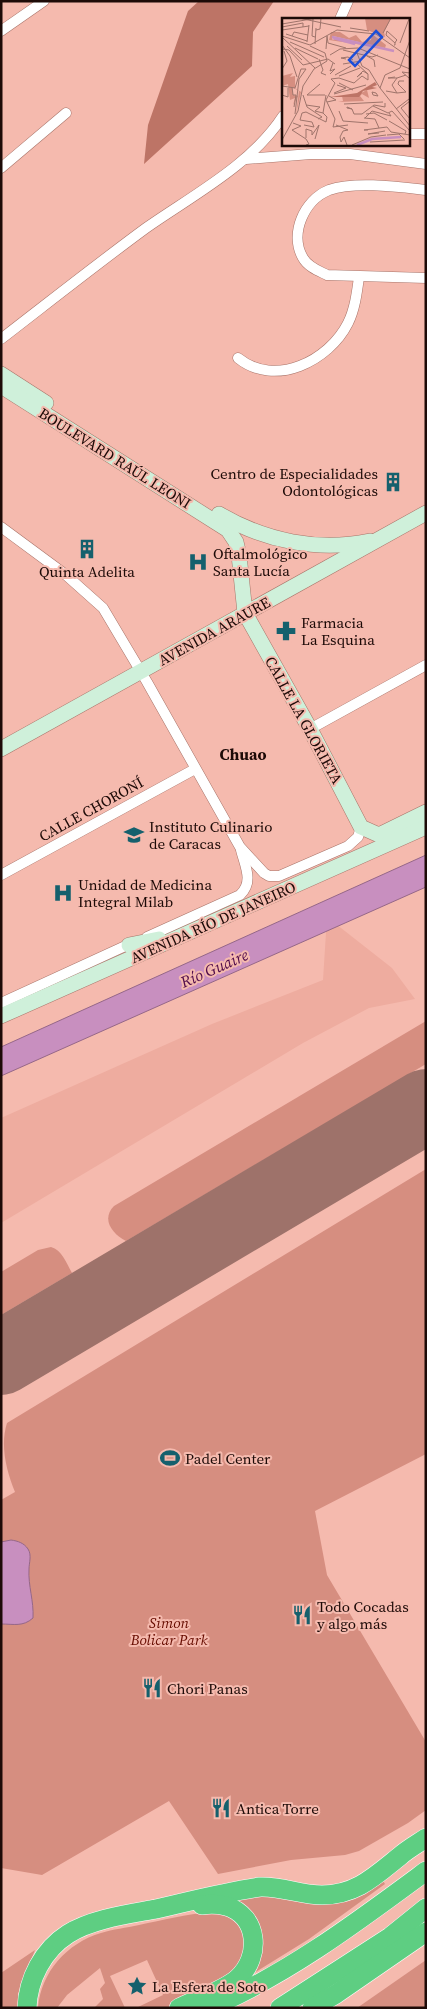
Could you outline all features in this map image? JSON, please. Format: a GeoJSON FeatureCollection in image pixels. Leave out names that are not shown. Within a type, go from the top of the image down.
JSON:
{"type":"FeatureCollection","features":[{"type":"Feature","properties":{"kind":"highway"},"geometry":{"type":"LineString","coordinates":[[27,2008],[32,1982],[44,1957],[61,1939],[76,1930],[127,1915],[260,1887],[322,1895],[351,1890],[372,1879],[402,1854],[426,1838]]}},
{"type":"Feature","properties":{"kind":"highway"},"geometry":{"type":"LineString","coordinates":[[209,2008],[248,1988],[327,1942],[426,1872]]}},
{"type":"Feature","properties":{"kind":"highway"},"geometry":{"type":"LineString","coordinates":[[32,2008],[36,1985],[47,1962],[63,1944],[84,1932],[199,1905],[226,1906],[235,1911],[248,1924],[253,1934],[253,1954],[249,1964],[237,1979],[179,2008]]}},
{"type":"Feature","properties":{"kind":"highway"},"geometry":{"type":"LineString","coordinates":[[280,2008],[390,1937],[426,1908]]}},
{"type":"Feature","properties":{"kind":"highway"},"geometry":{"type":"LineString","coordinates":[[312,2008],[426,1932]]}},
{"type":"Feature","properties":{"kind":"street"},"geometry":{"type":"LineString","coordinates":[[1,31],[44,1]]}},
{"type":"Feature","properties":{"kind":"street"},"geometry":{"type":"LineString","coordinates":[[340,18],[348,1]]}},
{"type":"Feature","properties":{"kind":"street"},"geometry":{"type":"LineString","coordinates":[[1,168],[66,113]]}},
{"type":"Feature","properties":{"kind":"street"},"geometry":{"type":"LineString","coordinates":[[1,339],[144,230],[246,159],[270,134],[282,117]]}},
{"type":"Feature","properties":{"kind":"street"},"geometry":{"type":"LineString","coordinates":[[270,134],[282,134]]}},
{"type":"Feature","properties":{"kind":"street"},"geometry":{"type":"LineString","coordinates":[[410,134],[426,134]]}},
{"type":"Feature","properties":{"kind":"street"},"geometry":{"type":"LineString","coordinates":[[246,159],[311,154],[350,154],[426,164]]}},
{"type":"Feature","properties":{"kind":"street"},"geometry":{"type":"LineString","coordinates":[[426,190],[392,186],[355,186],[329,190],[305,211],[298,226],[296,240],[303,258],[314,269],[327,276],[426,278]]}},
{"type":"Feature","properties":{"kind":"street"},"geometry":{"type":"LineString","coordinates":[[238,358],[248,366],[266,371],[285,370],[308,362],[324,353],[340,337],[349,321],[356,298],[359,277]]}},
{"type":"Feature","properties":{"kind":"street","name":"BOULEVARD RAÚL LEONI"},"geometry":{"type":"LineString","coordinates":[[1,374],[216,512],[251,530],[293,543],[361,543],[381,539]]}},
{"type":"Feature","properties":{"kind":"street","name":"BOULEVARD RAÚL LEONI"},"geometry":{"type":"LineString","coordinates":[[1,386],[228,530],[236,542],[240,555],[245,614]]}},
{"type":"Feature","properties":{"kind":"street","name":"AVENIDA ARAURE"},"geometry":{"type":"LineString","coordinates":[[1,750],[426,513]]}},
{"type":"Feature","properties":{"kind":"street"},"geometry":{"type":"LineString","coordinates":[[1,527],[58,569],[97,601],[109,617],[141,672],[240,847],[264,873],[269,876],[279,876],[348,846],[358,837],[361,827],[379,835],[426,812]]}},
{"type":"Feature","properties":{"kind":"street","name":"CALLE LA GLORIETA"},"geometry":{"type":"LineString","coordinates":[[245,614],[310,729],[361,827]]}},
{"type":"Feature","properties":{"kind":"street"},"geometry":{"type":"LineString","coordinates":[[310,729],[426,665]]}},
{"type":"Feature","properties":{"kind":"street","name":"CALLE CHORONÍ"},"geometry":{"type":"LineString","coordinates":[[1,875],[195,769]]}},
{"type":"Feature","properties":{"kind":"street","name":"AVENIDA RÍO DE JANEIRO"},"geometry":{"type":"LineString","coordinates":[[1,1016],[426,828]]}},
{"type":"Feature","properties":{"kind":"street","name":"AVENIDA RÍO DE JANEIRO"},"geometry":{"type":"LineString","coordinates":[[1,1002],[240,895],[249,882],[240,847]]}},
{"type":"Feature","properties":{"kind":"street"},"geometry":{"type":"LineString","coordinates":[[129,945],[185,934]]}},
{"type":"Feature","properties":{"kind":"shaded area"},"geometry":{"type":"Polygon","coordinates":[[[199,1],[274,1],[253,32],[252,66],[144,164],[148,125],[188,11],[199,1]]]}},
{"type":"Feature","properties":{"kind":"shaded area"},"geometry":{"type":"Polygon","coordinates":[[[327,917],[392,968],[415,999],[369,1008],[303,1043],[1,1223],[1,1118],[212,1024],[323,980],[327,917]]]}},
{"type":"Feature","properties":{"kind":"green space"},"geometry":{"type":"Polygon","coordinates":[[[426,1021],[426,1064],[126,1241],[116,1234],[110,1226],[108,1216],[114,1206],[426,1021]]]}},
{"type":"Feature","properties":{"kind":"green space","name":"Simon Bolicar Park"},"geometry":{"type":"Polygon","coordinates":[[[426,1169],[426,1454],[315,1511],[327,1575],[426,1742],[426,1810],[408,1823],[359,1851],[345,1855],[291,1860],[218,1874],[169,1801],[42,1875],[1,1868],[1,1500],[15,1492],[5,1458],[4,1440],[7,1423],[426,1169]]]}},
{"type":"Feature","properties":{"kind":"green space"},"geometry":{"type":"Polygon","coordinates":[[[51,1247],[61,1254],[72,1273],[1,1315],[1,1272],[38,1250],[51,1247]]]}},
{"type":"Feature","properties":{"kind":"green space"},"geometry":{"type":"Polygon","coordinates":[[[383,1881],[385,1884],[309,1939],[254,1973],[260,1957],[224,1901],[383,1881]]]}},
{"type":"Feature","properties":{"kind":"green space"},"geometry":{"type":"Polygon","coordinates":[[[211,1912],[226,1914],[238,1921],[248,1941],[247,1958],[225,1983],[168,2008],[136,2008],[163,1995],[147,1960],[110,1976],[125,2008],[94,2008],[103,1999],[100,1989],[105,1983],[100,1968],[67,1995],[57,2008],[38,2008],[44,1982],[50,1971],[77,1944],[110,1930],[211,1912]]]}},
{"type":"Feature","properties":{"kind":"green space"},"geometry":{"type":"Polygon","coordinates":[[[35,1950],[18,1994],[18,2008],[1,2008],[1,1973],[35,1950]]]}},
{"type":"Feature","properties":{"kind":"green space"},"geometry":{"type":"Polygon","coordinates":[[[426,1960],[426,2008],[357,2008],[426,1960]]]}},
{"type":"Feature","properties":{"kind":"water","name":"Río Guaire"},"geometry":{"type":"Polygon","coordinates":[[[426,855],[426,887],[1,1076],[1,1047],[426,855]]]}},
{"type":"Feature","properties":{"kind":"water"},"geometry":{"type":"Polygon","coordinates":[[[11,1540],[25,1545],[29,1551],[33,1618],[26,1623],[1,1624],[1,1542],[11,1540]]]}},
{"type":"Feature","properties":{"kind":"runway"},"geometry":{"type":"LineString","coordinates":[[1,1358],[426,1106]]}},
{"type":"Feature","properties":{"kind":"place","name":"Centro de Especialidades Odontológicas"},"geometry":{"type":"Point","coordinates":[393,482]}},
{"type":"Feature","properties":{"kind":"place","name":"Quinta Adelita"},"geometry":{"type":"Point","coordinates":[87,549]}},
{"type":"Feature","properties":{"kind":"place","name":"Oftalmológico Santa Lucía"},"geometry":{"type":"Point","coordinates":[198,562]}},
{"type":"Feature","properties":{"kind":"place","name":"Farmacia La Esquina"},"geometry":{"type":"Point","coordinates":[286,631]}},
{"type":"Feature","properties":{"kind":"place","name":"Instituto Culinario de Caracas"},"geometry":{"type":"Point","coordinates":[134,835]}},
{"type":"Feature","properties":{"kind":"place","name":"Unidad de Medicina Integral Milab"},"geometry":{"type":"Point","coordinates":[63,893]}},
{"type":"Feature","properties":{"kind":"place","name":"Padel Center"},"geometry":{"type":"Point","coordinates":[170,1458]}},
{"type":"Feature","properties":{"kind":"place","name":"Todo Cocadas y algo más"},"geometry":{"type":"Point","coordinates":[302,1615]}},
{"type":"Feature","properties":{"kind":"place","name":"Chori Panas"},"geometry":{"type":"Point","coordinates":[152,1688]}},
{"type":"Feature","properties":{"kind":"place","name":"Antica Torre"},"geometry":{"type":"Point","coordinates":[221,1808]}},
{"type":"Feature","properties":{"kind":"place","name":"La Esfera de Soto"},"geometry":{"type":"Point","coordinates":[137,1986]}},
{"type":"Feature","properties":{"kind":"district","name":"Chuao"},"geometry":{"type":"Point","coordinates":[243,754]}}]}
